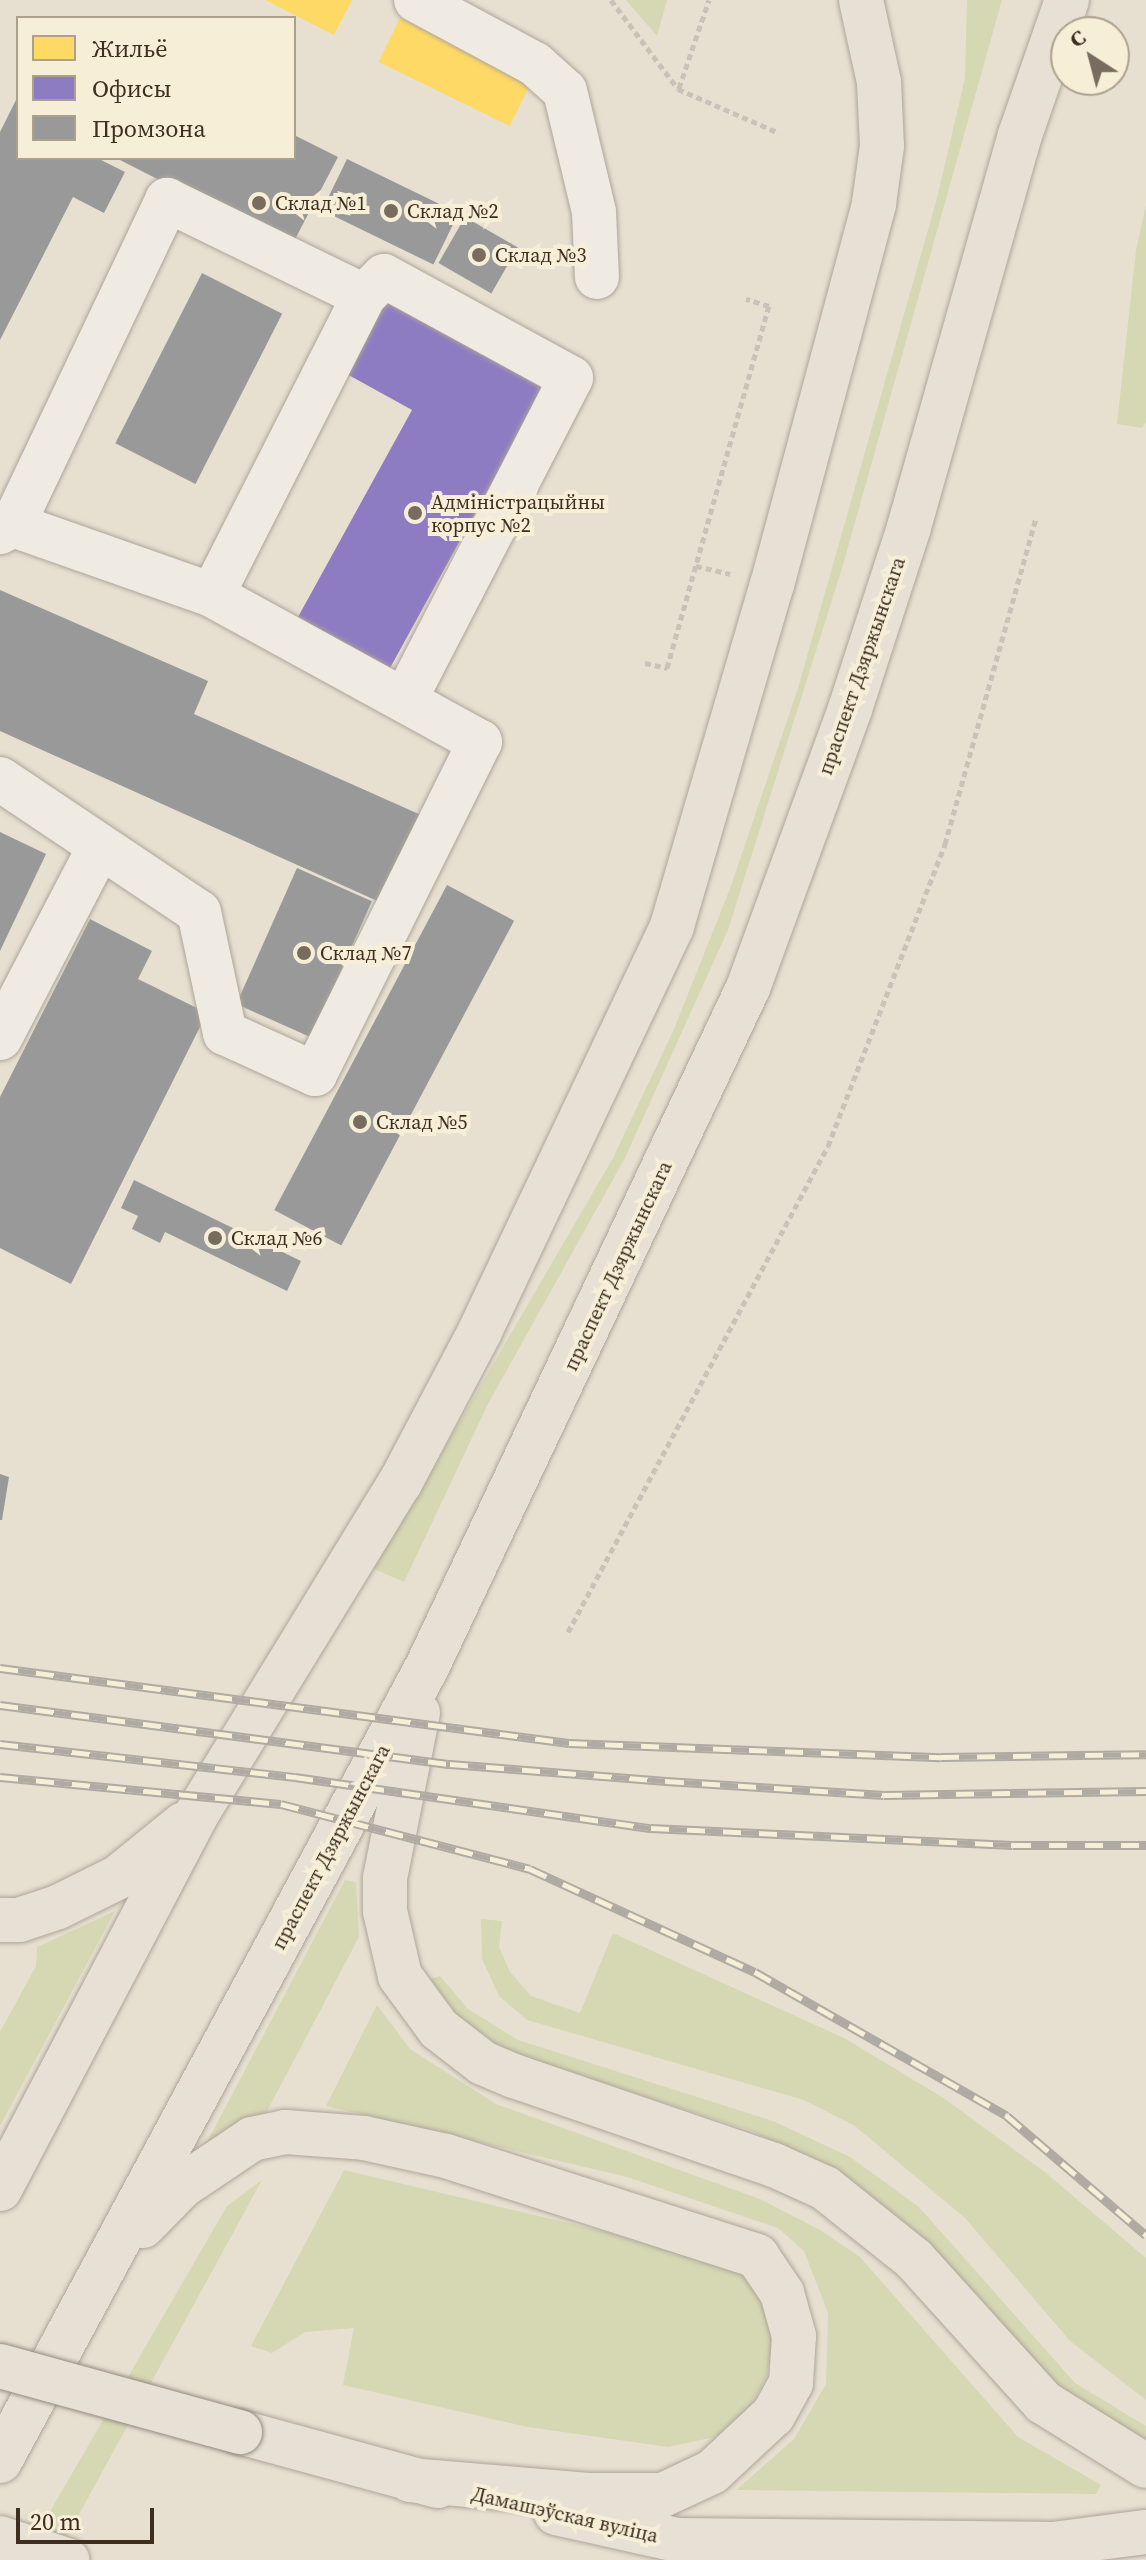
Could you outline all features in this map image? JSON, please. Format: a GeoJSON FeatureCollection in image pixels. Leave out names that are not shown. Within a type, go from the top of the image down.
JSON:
{"type":"FeatureCollection","features":[{"type":"Feature","properties":{"kind":"main road"},"geometry":{"type":"LineString","coordinates":[[0,2189],[198,1812],[400,1483],[480,1331],[672,926],[772,585],[874,203],[882,146],[879,82],[861,0]]}},
{"type":"Feature","properties":{"kind":"main road","name":"праспект Дзяржынскага"},"geometry":{"type":"LineString","coordinates":[[0,2461],[427,1667],[748,988],[899,557],[1020,135],[1067,0]]}},
{"type":"Feature","properties":{"kind":"main road"},"geometry":{"type":"LineString","coordinates":[[427,1667],[385,1878],[385,1911],[400,1976],[439,2029],[483,2063],[504,2072],[774,2165],[825,2188],[914,2259],[1043,2402],[1146,2466]]}},
{"type":"Feature","properties":{"kind":"main road"},"geometry":{"type":"LineString","coordinates":[[0,1920],[19,1920],[45,1911],[117,1878],[198,1812]]}},
{"type":"Feature","properties":{"kind":"main road"},"geometry":{"type":"LineString","coordinates":[[95,2288],[142,2227],[182,2186],[252,2139],[285,2132],[364,2138],[446,2156],[757,2256],[782,2293],[794,2336],[791,2383],[773,2415],[712,2472],[663,2495],[588,2495],[410,2480]]}},
{"type":"Feature","properties":{"kind":"main road","name":"Дамашэўская вуліца"},"geometry":{"type":"LineString","coordinates":[[0,2366],[410,2480],[677,2540],[1053,2544],[1146,2532]]}},
{"type":"Feature","properties":{"kind":"main road"},"geometry":{"type":"LineString","coordinates":[[0,2538],[67,2560]]}},
{"type":"Feature","properties":{"kind":"street"},"geometry":{"type":"LineString","coordinates":[[416,0],[535,64],[565,91],[594,212],[597,277]]}},
{"type":"Feature","properties":{"kind":"street"},"geometry":{"type":"LineString","coordinates":[[0,779],[199,912],[225,1033],[315,1074],[480,742],[212,595],[6,529],[167,200],[364,296]]}},
{"type":"Feature","properties":{"kind":"street"},"geometry":{"type":"LineString","coordinates":[[212,595],[364,296],[384,276],[571,378],[405,700]]}},
{"type":"Feature","properties":{"kind":"street"},"geometry":{"type":"LineString","coordinates":[[0,1038],[100,846]]}},
{"type":"Feature","properties":{"kind":"path"},"geometry":{"type":"LineString","coordinates":[[611,0],[678,89],[779,133]]}},
{"type":"Feature","properties":{"kind":"path"},"geometry":{"type":"LineString","coordinates":[[678,89],[709,0]]}},
{"type":"Feature","properties":{"kind":"path"},"geometry":{"type":"LineString","coordinates":[[645,663],[667,668],[769,306],[746,299]]}},
{"type":"Feature","properties":{"kind":"path"},"geometry":{"type":"LineString","coordinates":[[568,1632],[828,1146],[945,844],[1036,517]]}},
{"type":"Feature","properties":{"kind":"green space"},"geometry":{"type":"Polygon","coordinates":[[[626,0],[667,0],[657,36],[626,0]]]}},
{"type":"Feature","properties":{"kind":"green space"},"geometry":{"type":"Polygon","coordinates":[[[967,0],[1002,0],[843,565],[728,930],[625,1158],[488,1404],[404,1582],[374,1569],[613,1158],[674,1029],[731,886],[798,688],[937,198],[965,78],[967,0]]]}},
{"type":"Feature","properties":{"kind":"green space"},"geometry":{"type":"Polygon","coordinates":[[[1146,205],[1146,422],[1142,428],[1117,424],[1136,250],[1146,205]]]}},
{"type":"Feature","properties":{"kind":"green space"},"geometry":{"type":"Polygon","coordinates":[[[345,1880],[356,1882],[359,1937],[265,2115],[205,2146],[345,1880]]]}},
{"type":"Feature","properties":{"kind":"green space"},"geometry":{"type":"Polygon","coordinates":[[[115,1911],[0,2126],[0,2032],[36,1966],[37,1947],[115,1911]]]}},
{"type":"Feature","properties":{"kind":"green space"},"geometry":{"type":"Polygon","coordinates":[[[481,1919],[502,1921],[499,1947],[510,1972],[531,1996],[580,2013],[613,1933],[846,2039],[945,2099],[1046,2173],[1146,2258],[1146,2400],[1070,2341],[965,2218],[855,2126],[804,2100],[527,2020],[499,1996],[482,1959],[481,1919]]]}},
{"type":"Feature","properties":{"kind":"green space"},"geometry":{"type":"Polygon","coordinates":[[[440,1976],[468,2009],[518,2040],[773,2121],[850,2157],[919,2207],[1075,2383],[1146,2426],[1146,2445],[1051,2388],[901,2219],[846,2181],[752,2131],[473,2041],[421,1982],[440,1976]]]}},
{"type":"Feature","properties":{"kind":"green space"},"geometry":{"type":"Polygon","coordinates":[[[377,2005],[410,2049],[496,2104],[760,2199],[820,2230],[860,2257],[1018,2437],[1101,2485],[1096,2494],[736,2490],[794,2439],[826,2384],[828,2313],[804,2251],[778,2228],[627,2177],[326,2106],[377,2005]]]}},
{"type":"Feature","properties":{"kind":"green space"},"geometry":{"type":"Polygon","coordinates":[[[344,2170],[611,2233],[739,2272],[756,2289],[769,2319],[772,2345],[766,2379],[750,2407],[715,2437],[668,2447],[528,2427],[343,2385],[354,2328],[305,2332],[272,2353],[251,2346],[344,2170]]]}},
{"type":"Feature","properties":{"kind":"green space"},"geometry":{"type":"Polygon","coordinates":[[[262,2180],[54,2560],[22,2560],[227,2206],[262,2180]]]}},
{"type":"Feature","properties":{"kind":"building: Жильё"},"geometry":{"type":"Polygon","coordinates":[[[265,0],[352,0],[334,35],[265,0]]]}},
{"type":"Feature","properties":{"kind":"building: Жильё"},"geometry":{"type":"Polygon","coordinates":[[[400,18],[531,82],[510,126],[379,62],[400,18]]]}},
{"type":"Feature","properties":{"kind":"building: Офисы","name":"Адміністрацыйны корпус №2"},"geometry":{"type":"Polygon","coordinates":[[[391,290],[550,377],[390,668],[298,617],[412,410],[345,373],[391,290]]]}},
{"type":"Feature","properties":{"kind":"building: Промзона"},"geometry":{"type":"Polygon","coordinates":[[[16,100],[16,160],[101,160],[125,172],[104,213],[73,197],[0,340],[0,132],[16,100]]]}},
{"type":"Feature","properties":{"kind":"building: Промзона","name":"Склад №1"},"geometry":{"type":"Polygon","coordinates":[[[296,136],[338,157],[291,247],[120,160],[296,160],[296,136]]]}},
{"type":"Feature","properties":{"kind":"building: Промзона","name":"Склад №2"},"geometry":{"type":"Polygon","coordinates":[[[347,159],[458,213],[433,265],[322,210],[347,159]]]}},
{"type":"Feature","properties":{"kind":"building: Промзона","name":"Склад №3"},"geometry":{"type":"Polygon","coordinates":[[[465,217],[518,248],[491,293],[439,263],[465,217]]]}},
{"type":"Feature","properties":{"kind":"building: Промзона"},"geometry":{"type":"Polygon","coordinates":[[[202,273],[282,314],[195,484],[115,443],[202,273]]]}},
{"type":"Feature","properties":{"kind":"building: Промзона"},"geometry":{"type":"Polygon","coordinates":[[[0,590],[208,681],[194,714],[421,815],[384,904],[0,731],[0,590]]]}},
{"type":"Feature","properties":{"kind":"building: Промзона"},"geometry":{"type":"Polygon","coordinates":[[[0,832],[46,854],[0,951],[0,832]]]}},
{"type":"Feature","properties":{"kind":"building: Промзона","name":"Склад №7"},"geometry":{"type":"Polygon","coordinates":[[[297,868],[372,901],[311,1037],[236,1004],[297,868]]]}},
{"type":"Feature","properties":{"kind":"building: Промзона","name":"Склад №5"},"geometry":{"type":"Polygon","coordinates":[[[447,885],[514,921],[341,1246],[274,1210],[447,885]]]}},
{"type":"Feature","properties":{"kind":"building: Промзона"},"geometry":{"type":"Polygon","coordinates":[[[90,919],[152,951],[138,979],[207,1013],[71,1284],[0,1248],[0,1097],[90,919]]]}},
{"type":"Feature","properties":{"kind":"building: Промзона","name":"Склад №6"},"geometry":{"type":"Polygon","coordinates":[[[134,1180],[301,1261],[287,1291],[165,1232],[160,1243],[132,1229],[138,1216],[121,1208],[134,1180]]]}},
{"type":"Feature","properties":{"kind":"building: Промзона"},"geometry":{"type":"Polygon","coordinates":[[[0,1474],[9,1477],[2,1520],[0,1520],[0,1474]]]}},
{"type":"Feature","properties":{"kind":"railway"},"geometry":{"type":"LineString","coordinates":[[0,1668],[569,1743],[941,1757],[1146,1754]]}},
{"type":"Feature","properties":{"kind":"railway"},"geometry":{"type":"LineString","coordinates":[[0,1705],[450,1764],[666,1781],[884,1795],[1146,1791]]}},
{"type":"Feature","properties":{"kind":"railway"},"geometry":{"type":"LineString","coordinates":[[0,1744],[295,1777],[651,1828],[1013,1845],[1146,1845]]}},
{"type":"Feature","properties":{"kind":"railway"},"geometry":{"type":"LineString","coordinates":[[0,1777],[281,1804],[530,1869],[755,1972],[1007,2116],[1146,2235]]}},
{"type":"Feature","properties":{"kind":"place","name":"Склад №1"},"geometry":{"type":"Point","coordinates":[259,203]}},
{"type":"Feature","properties":{"kind":"place","name":"Склад №2"},"geometry":{"type":"Point","coordinates":[391,211]}},
{"type":"Feature","properties":{"kind":"place","name":"Склад №3"},"geometry":{"type":"Point","coordinates":[479,255]}},
{"type":"Feature","properties":{"kind":"place","name":"Адміністрацыйны корпус №2"},"geometry":{"type":"Point","coordinates":[415,513]}},
{"type":"Feature","properties":{"kind":"place","name":"Склад №7"},"geometry":{"type":"Point","coordinates":[304,953]}},
{"type":"Feature","properties":{"kind":"place","name":"Склад №5"},"geometry":{"type":"Point","coordinates":[360,1122]}},
{"type":"Feature","properties":{"kind":"place","name":"Склад №6"},"geometry":{"type":"Point","coordinates":[215,1238]}}]}
